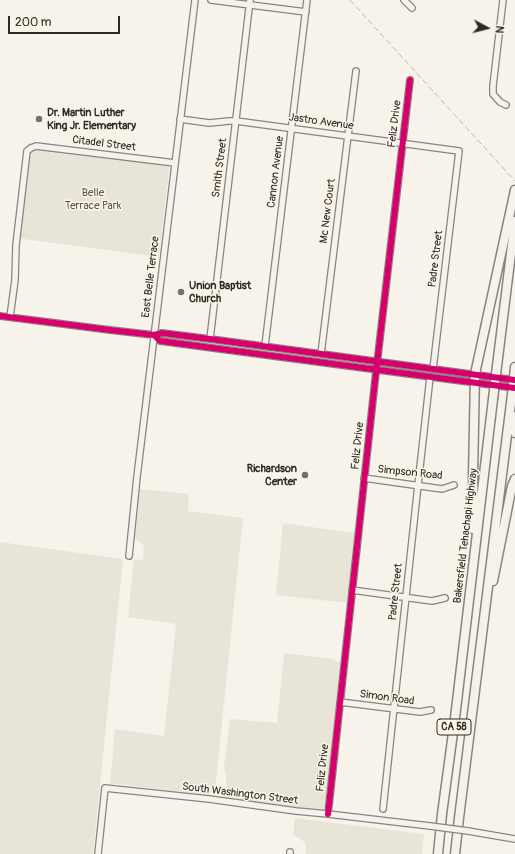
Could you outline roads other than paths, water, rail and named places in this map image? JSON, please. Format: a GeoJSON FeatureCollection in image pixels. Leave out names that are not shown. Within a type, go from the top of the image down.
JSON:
{"type":"FeatureCollection","features":[{"type":"Feature","properties":{"kind":"highway"},"geometry":{"type":"LineString","coordinates":[[470,600],[467,583],[474,508],[474,378],[514,193]]}},
{"type":"Feature","properties":{"kind":"highway","name":"Bakersfield Tehachapi Highway"},"geometry":{"type":"LineString","coordinates":[[438,854],[515,221]]}},
{"type":"Feature","properties":{"kind":"highway"},"geometry":{"type":"LineString","coordinates":[[515,367],[512,403],[515,433]]}},
{"type":"Feature","properties":{"kind":"highway","name":"CA 58"},"geometry":{"type":"LineString","coordinates":[[455,854],[512,403]]}},
{"type":"Feature","properties":{"kind":"highway"},"geometry":{"type":"LineString","coordinates":[[486,604],[492,588],[512,486],[515,479]]}},
{"type":"Feature","properties":{"kind":"street","name":"East Belle Terrace"},"geometry":{"type":"LineString","coordinates":[[129,556],[137,477],[195,0]]}},
{"type":"Feature","properties":{"kind":"street"},"geometry":{"type":"LineString","coordinates":[[211,0],[250,3],[306,12]]}},
{"type":"Feature","properties":{"kind":"street","name":"Cannon Avenue"},"geometry":{"type":"LineString","coordinates":[[266,346],[307,0]]}},
{"type":"Feature","properties":{"kind":"street"},"geometry":{"type":"LineString","coordinates":[[404,0],[412,8]]}},
{"type":"Feature","properties":{"kind":"street"},"geometry":{"type":"LineString","coordinates":[[503,0],[493,94],[500,102],[506,105]]}},
{"type":"Feature","properties":{"kind":"street","name":"Smith Street"},"geometry":{"type":"LineString","coordinates":[[210,339],[250,3]]}},
{"type":"Feature","properties":{"kind":"street","name":"Mc New Court"},"geometry":{"type":"LineString","coordinates":[[321,354],[356,71]]}},
{"type":"Feature","properties":{"kind":"street","name":"Feliz Drive"},"geometry":{"type":"LineString","coordinates":[[328,814],[377,361],[410,80]]}},
{"type":"Feature","properties":{"kind":"street","name":"Jastro Avenue"},"geometry":{"type":"LineString","coordinates":[[180,119],[209,123],[236,121],[459,151]]}},
{"type":"Feature","properties":{"kind":"street","name":"Citadel Street"},"geometry":{"type":"LineString","coordinates":[[10,317],[16,245],[27,151],[36,146],[175,163]]}},
{"type":"Feature","properties":{"kind":"street","name":"Padre Street"},"geometry":{"type":"LineString","coordinates":[[432,369],[459,151]]}},
{"type":"Feature","properties":{"kind":"street"},"geometry":{"type":"LineString","coordinates":[[0,316],[154,335],[162,333],[377,361],[432,369],[515,388]]}},
{"type":"Feature","properties":{"kind":"street"},"geometry":{"type":"LineString","coordinates":[[154,335],[160,341],[430,377],[514,378]]}},
{"type":"Feature","properties":{"kind":"street"},"geometry":{"type":"LineString","coordinates":[[247,352],[253,349],[286,349]]}},
{"type":"Feature","properties":{"kind":"street","name":"Padre Street"},"geometry":{"type":"LineString","coordinates":[[383,808],[430,377]]}},
{"type":"Feature","properties":{"kind":"street","name":"Simpson Road"},"geometry":{"type":"LineString","coordinates":[[364,478],[442,489],[454,485]]}},
{"type":"Feature","properties":{"kind":"street"},"geometry":{"type":"LineString","coordinates":[[352,590],[432,601],[445,598]]}},
{"type":"Feature","properties":{"kind":"street","name":"Simon Road"},"geometry":{"type":"LineString","coordinates":[[340,702],[420,712],[431,710]]}},
{"type":"Feature","properties":{"kind":"street","name":"South Washington Street"},"geometry":{"type":"LineString","coordinates":[[98,854],[105,788],[430,826],[515,839]]}},
{"type":"Feature","properties":{"kind":"railway"},"geometry":{"type":"LineString","coordinates":[[350,0],[515,181]]}},
{"type":"Feature","properties":{"kind":"place","name":"Dr. Martin Luther King Jr. Elementary"},"geometry":{"type":"Point","coordinates":[39,119]}},
{"type":"Feature","properties":{"kind":"place","name":"Union Baptist Church"},"geometry":{"type":"Point","coordinates":[181,292]}},
{"type":"Feature","properties":{"kind":"place","name":"Richardson Center"},"geometry":{"type":"Point","coordinates":[305,475]}},
{"type":"Feature","properties":{"kind":"park label","name":"Belle Terrace Park"},"geometry":{"type":"Point","coordinates":[93,199]}}]}
